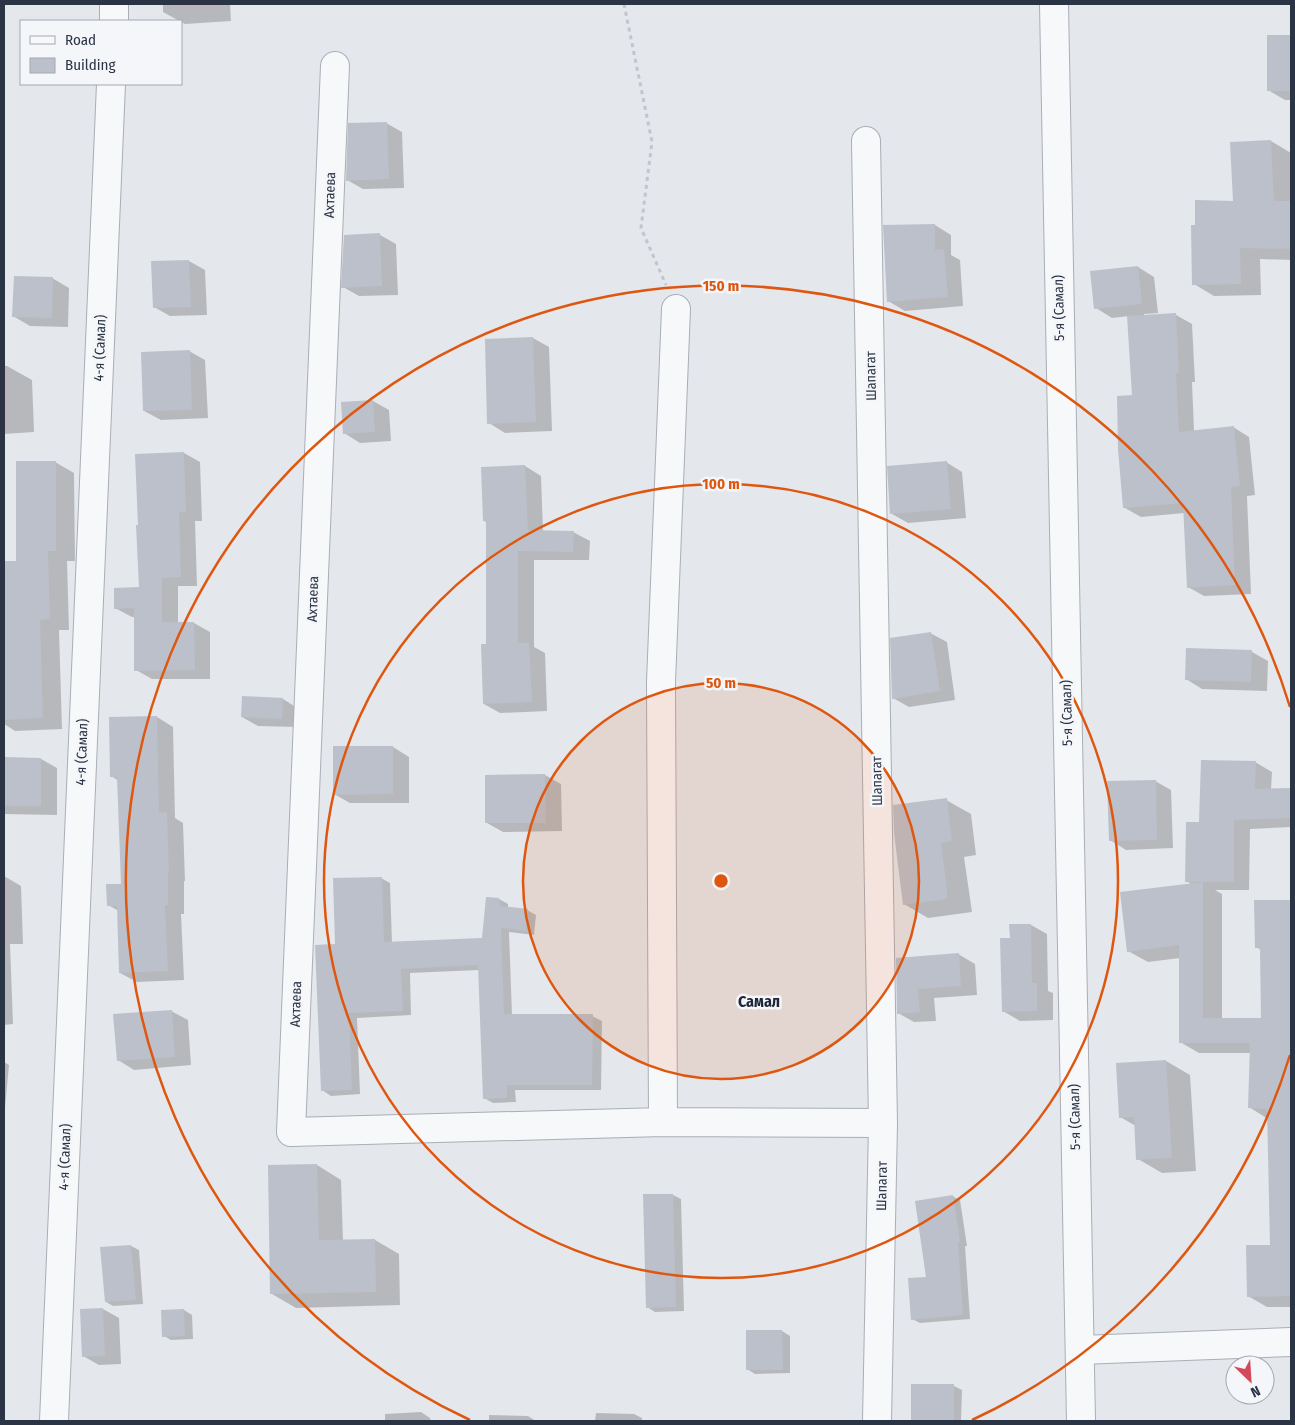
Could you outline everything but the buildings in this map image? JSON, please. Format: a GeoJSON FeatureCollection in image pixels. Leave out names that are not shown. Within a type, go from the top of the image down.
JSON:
{"type":"FeatureCollection","features":[{"type":"Feature","properties":{"kind":"street"},"geometry":{"type":"LineString","coordinates":[[114,4],[114,20]]}},
{"type":"Feature","properties":{"kind":"street","name":"5-я (Самал)"},"geometry":{"type":"LineString","coordinates":[[1054,4],[1081,1421]]}},
{"type":"Feature","properties":{"kind":"street","name":"Ахтаева"},"geometry":{"type":"LineString","coordinates":[[335,66],[291,1132],[663,1122]]}},
{"type":"Feature","properties":{"kind":"street","name":"4-я (Самал)"},"geometry":{"type":"LineString","coordinates":[[54,1421],[111,85]]}},
{"type":"Feature","properties":{"kind":"street","name":"Шапагат"},"geometry":{"type":"LineString","coordinates":[[866,141],[883,1123],[877,1421]]}},
{"type":"Feature","properties":{"kind":"street"},"geometry":{"type":"LineString","coordinates":[[676,309],[661,682],[663,1122],[883,1123]]}},
{"type":"Feature","properties":{"kind":"street"},"geometry":{"type":"LineString","coordinates":[[1080,1350],[1291,1342]]}},
{"type":"Feature","properties":{"kind":"path"},"geometry":{"type":"LineString","coordinates":[[624,4],[652,142],[641,228],[676,309]]}},
{"type":"Feature","properties":{"kind":"district","name":"Самал"},"geometry":{"type":"Point","coordinates":[759,1001]}}]}
